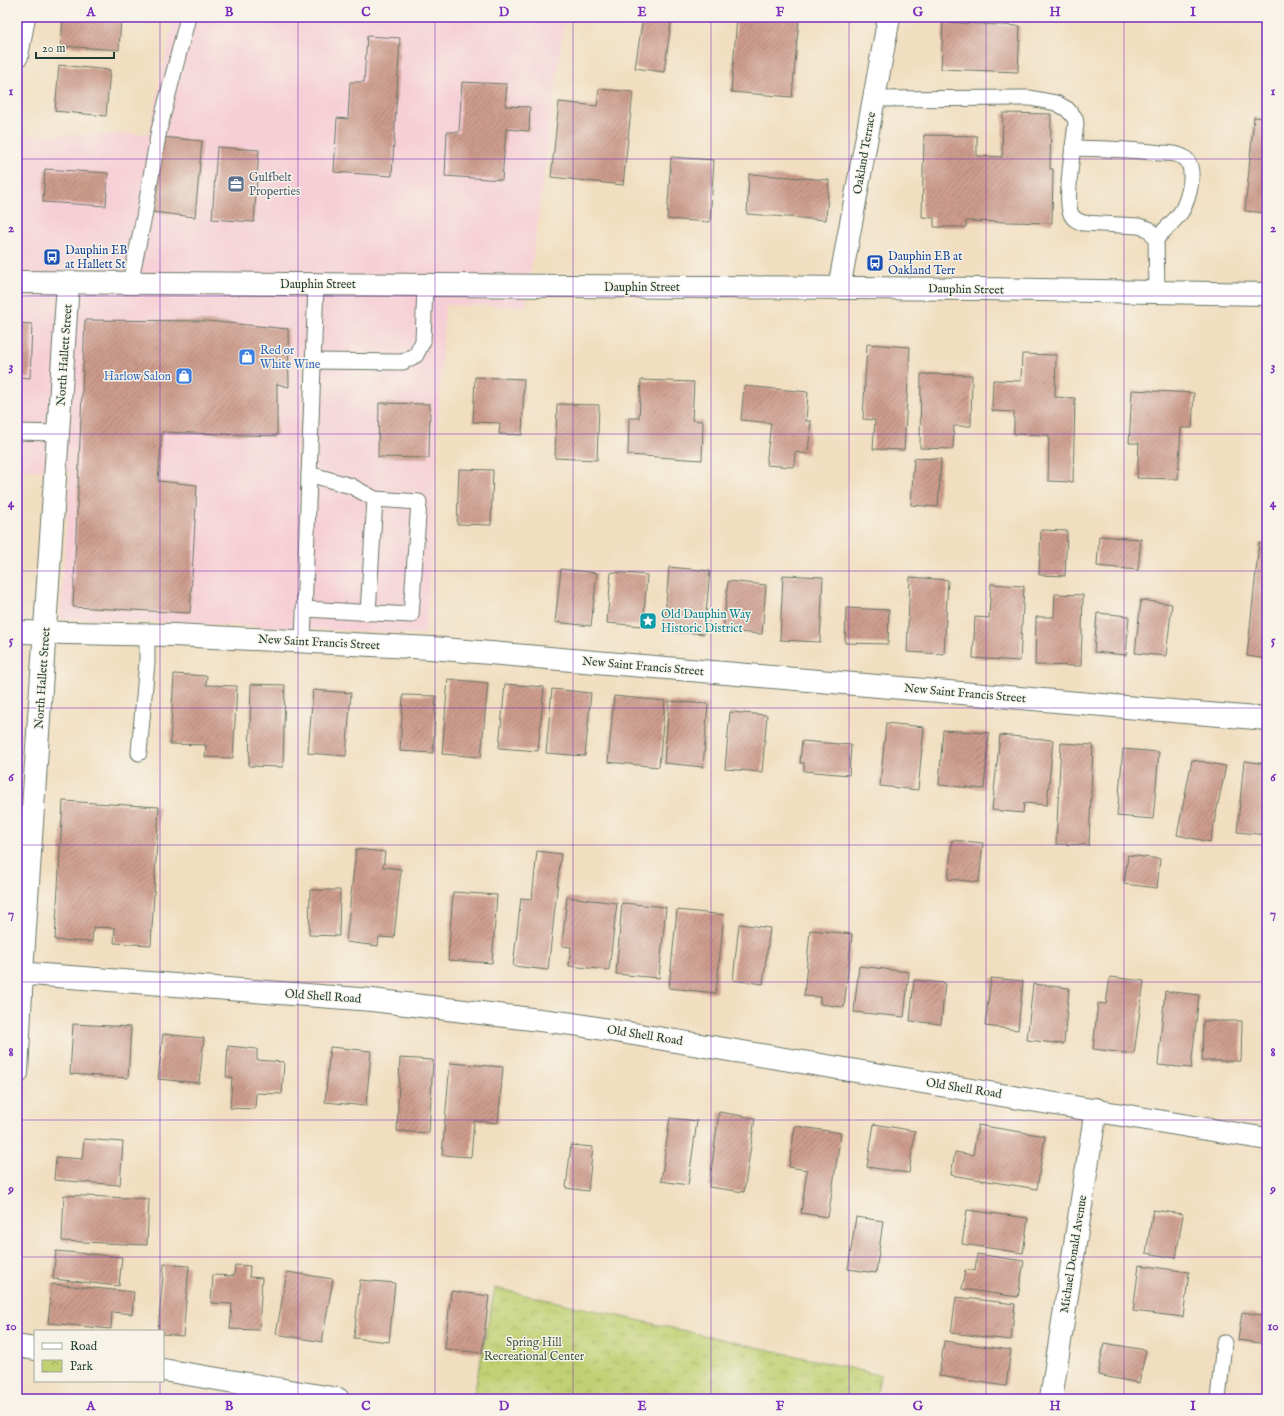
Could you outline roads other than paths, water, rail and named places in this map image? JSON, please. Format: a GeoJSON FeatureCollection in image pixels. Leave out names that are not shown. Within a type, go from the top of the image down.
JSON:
{"type":"FeatureCollection","features":[{"type":"Feature","properties":{"kind":"street"},"geometry":{"type":"LineString","coordinates":[[17,56],[24,17]]}},
{"type":"Feature","properties":{"kind":"street","name":"Oakland Terrace"},"geometry":{"type":"LineString","coordinates":[[839,288],[889,17]]}},
{"type":"Feature","properties":{"kind":"street","name":"Dauphin Street"},"geometry":{"type":"LineString","coordinates":[[17,282],[839,288],[1267,294]]}},
{"type":"Feature","properties":{"kind":"street","name":"North Hallett Street"},"geometry":{"type":"LineString","coordinates":[[17,1073],[20,973],[59,433],[68,283]]}},
{"type":"Feature","properties":{"kind":"street","name":"New Saint Francis Street"},"geometry":{"type":"LineString","coordinates":[[17,632],[147,635],[439,649],[1267,719]]}},
{"type":"Feature","properties":{"kind":"street","name":"Old Shell Road"},"geometry":{"type":"LineString","coordinates":[[20,973],[372,1000],[573,1024],[1096,1109],[1267,1139]]}},
{"type":"Feature","properties":{"kind":"street","name":"Michael Donald Avenue"},"geometry":{"type":"LineString","coordinates":[[1051,1399],[1096,1109]]}},
{"type":"Feature","properties":{"kind":"street"},"geometry":{"type":"LineString","coordinates":[[17,1346],[34,1349]]}},
{"type":"Feature","properties":{"kind":"street"},"geometry":{"type":"LineString","coordinates":[[164,1370],[338,1399]]}},
{"type":"Feature","properties":{"kind":"lane"},"geometry":{"type":"LineString","coordinates":[[130,283],[144,217],[159,130],[188,17]]}},
{"type":"Feature","properties":{"kind":"lane"},"geometry":{"type":"LineString","coordinates":[[874,99],[1030,98],[1056,103],[1067,109],[1075,118],[1068,201],[1071,214],[1076,220],[1096,225],[1144,227],[1149,230],[1156,239],[1157,292]]}},
{"type":"Feature","properties":{"kind":"lane"},"geometry":{"type":"LineString","coordinates":[[1073,148],[1149,152],[1180,155],[1185,158],[1190,169],[1191,179],[1184,206],[1176,218],[1156,239]]}},
{"type":"Feature","properties":{"kind":"lane"},"geometry":{"type":"LineString","coordinates":[[303,642],[316,284]]}},
{"type":"Feature","properties":{"kind":"lane"},"geometry":{"type":"LineString","coordinates":[[313,361],[404,362],[416,355],[423,341],[425,285]]}},
{"type":"Feature","properties":{"kind":"lane"},"geometry":{"type":"LineString","coordinates":[[17,432],[59,433]]}},
{"type":"Feature","properties":{"kind":"lane"},"geometry":{"type":"LineString","coordinates":[[304,609],[411,615],[419,502],[375,499],[351,486],[310,474]]}},
{"type":"Feature","properties":{"kind":"lane"},"geometry":{"type":"LineString","coordinates":[[368,613],[375,499]]}},
{"type":"Feature","properties":{"kind":"lane"},"geometry":{"type":"LineString","coordinates":[[139,753],[147,662],[147,635]]}},
{"type":"Feature","properties":{"kind":"lane"},"geometry":{"type":"LineString","coordinates":[[1218,1399],[1224,1343]]}},
{"type":"Feature","properties":{"kind":"place","name":"Gulfbelt Properties"},"geometry":{"type":"Point","coordinates":[236,184]}},
{"type":"Feature","properties":{"kind":"place","name":"Dauphin EB at Hallett St"},"geometry":{"type":"Point","coordinates":[52,257]}},
{"type":"Feature","properties":{"kind":"place","name":"Dauphin EB at Oakland Terr"},"geometry":{"type":"Point","coordinates":[875,263]}},
{"type":"Feature","properties":{"kind":"place","name":"Red or White Wine"},"geometry":{"type":"Point","coordinates":[247,357]}},
{"type":"Feature","properties":{"kind":"place","name":"Harlow Salon"},"geometry":{"type":"Point","coordinates":[184,376]}},
{"type":"Feature","properties":{"kind":"place","name":"Old Dauphin Way Historic District"},"geometry":{"type":"Point","coordinates":[648,621]}},
{"type":"Feature","properties":{"kind":"park label","name":"Spring Hill Recreational Center"},"geometry":{"type":"Point","coordinates":[534,1349]}}]}
